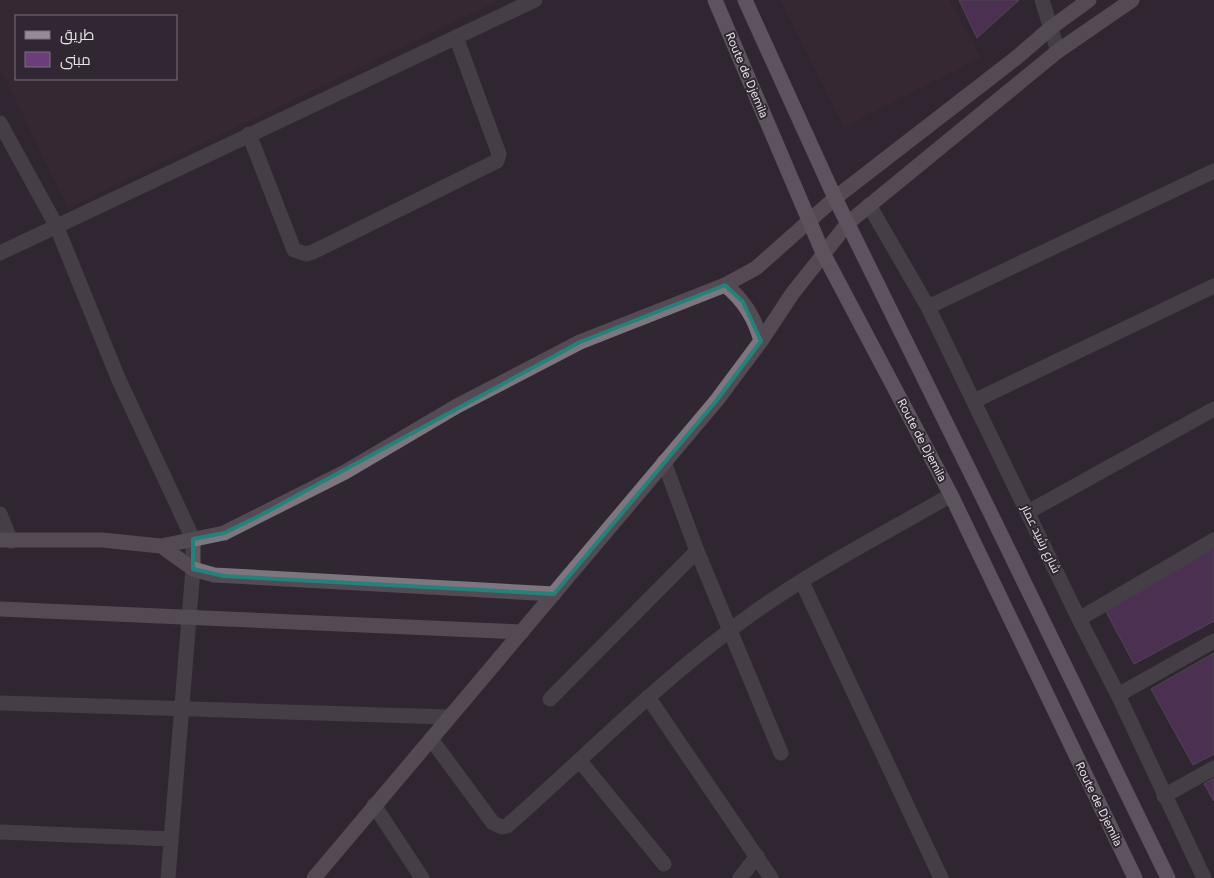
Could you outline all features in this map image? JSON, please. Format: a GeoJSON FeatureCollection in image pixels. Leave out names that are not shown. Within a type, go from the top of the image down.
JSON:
{"type":"FeatureCollection","features":[{"type":"Feature","properties":{"kind":"main road","name":"Route de Djemila"},"geometry":{"type":"LineString","coordinates":[[716,0],[823,253],[951,495],[1135,878]]}},
{"type":"Feature","properties":{"kind":"main road"},"geometry":{"type":"LineString","coordinates":[[745,0],[835,198],[1168,878]]}},
{"type":"Feature","properties":{"kind":"street"},"geometry":{"type":"LineString","coordinates":[[0,253],[535,0]]}},
{"type":"Feature","properties":{"kind":"street"},"geometry":{"type":"LineString","coordinates":[[1042,0],[1058,51]]}},
{"type":"Feature","properties":{"kind":"street"},"geometry":{"type":"LineString","coordinates":[[0,514],[6,541],[102,540],[161,546],[224,533],[345,472],[457,406],[580,342],[725,285],[756,268],[835,198],[1089,0]]}},
{"type":"Feature","properties":{"kind":"street"},"geometry":{"type":"LineString","coordinates":[[314,878],[717,400],[761,341],[792,294],[848,223],[1058,51],[1132,0]]}},
{"type":"Feature","properties":{"kind":"street"},"geometry":{"type":"LineString","coordinates":[[249,134],[294,250],[306,254],[313,252],[496,161],[499,154],[456,37]]}},
{"type":"Feature","properties":{"kind":"street"},"geometry":{"type":"LineString","coordinates":[[0,123],[56,225],[118,378],[194,539],[168,878]]}},
{"type":"Feature","properties":{"kind":"street"},"geometry":{"type":"LineString","coordinates":[[928,306],[1214,171]]}},
{"type":"Feature","properties":{"kind":"street","name":"شارع رشيد عمار"},"geometry":{"type":"LineString","coordinates":[[869,205],[928,306],[1079,619],[1118,695],[1204,878]]}},
{"type":"Feature","properties":{"kind":"street"},"geometry":{"type":"LineString","coordinates":[[725,285],[743,302],[757,326],[761,341]]}},
{"type":"Feature","properties":{"kind":"street"},"geometry":{"type":"LineString","coordinates":[[974,401],[1214,286]]}},
{"type":"Feature","properties":{"kind":"street"},"geometry":{"type":"LineString","coordinates":[[1028,512],[1214,409]]}},
{"type":"Feature","properties":{"kind":"street"},"geometry":{"type":"LineString","coordinates":[[664,462],[697,551],[781,753]]}},
{"type":"Feature","properties":{"kind":"street"},"geometry":{"type":"LineString","coordinates":[[431,739],[493,823],[502,828],[507,826],[580,762],[648,697],[729,630],[802,582],[951,495]]}},
{"type":"Feature","properties":{"kind":"street"},"geometry":{"type":"LineString","coordinates":[[1079,619],[1214,540]]}},
{"type":"Feature","properties":{"kind":"street"},"geometry":{"type":"LineString","coordinates":[[161,546],[193,569],[224,576],[554,594]]}},
{"type":"Feature","properties":{"kind":"street"},"geometry":{"type":"LineString","coordinates":[[550,699],[697,551]]}},
{"type":"Feature","properties":{"kind":"street"},"geometry":{"type":"LineString","coordinates":[[802,582],[941,878]]}},
{"type":"Feature","properties":{"kind":"street"},"geometry":{"type":"LineString","coordinates":[[0,609],[522,632]]}},
{"type":"Feature","properties":{"kind":"street"},"geometry":{"type":"LineString","coordinates":[[1118,695],[1214,641]]}},
{"type":"Feature","properties":{"kind":"street"},"geometry":{"type":"LineString","coordinates":[[648,697],[771,878]]}},
{"type":"Feature","properties":{"kind":"street"},"geometry":{"type":"LineString","coordinates":[[0,703],[448,718]]}},
{"type":"Feature","properties":{"kind":"street"},"geometry":{"type":"LineString","coordinates":[[580,762],[664,864]]}},
{"type":"Feature","properties":{"kind":"street"},"geometry":{"type":"LineString","coordinates":[[1164,796],[1214,768]]}},
{"type":"Feature","properties":{"kind":"street"},"geometry":{"type":"LineString","coordinates":[[374,805],[422,878]]}},
{"type":"Feature","properties":{"kind":"street"},"geometry":{"type":"LineString","coordinates":[[0,832],[171,839]]}},
{"type":"Feature","properties":{"kind":"street"},"geometry":{"type":"LineString","coordinates":[[740,878],[757,856]]}},
{"type":"Feature","properties":{"kind":"highlighted area"},"geometry":{"type":"Polygon","coordinates":[[[725,285],[743,302],[761,341],[717,400],[554,594],[224,576],[193,569],[193,539],[224,533],[259,516],[580,342],[725,285]]]}},
{"type":"Feature","properties":{"kind":"shaded area"},"geometry":{"type":"Polygon","coordinates":[[[0,0],[499,0],[68,208],[0,67],[0,0]]]}},
{"type":"Feature","properties":{"kind":"shaded area"},"geometry":{"type":"Polygon","coordinates":[[[781,0],[949,0],[981,57],[844,127],[781,0]]]}},
{"type":"Feature","properties":{"kind":"building"},"geometry":{"type":"Polygon","coordinates":[[[959,0],[1019,0],[977,38],[959,0]]]}},
{"type":"Feature","properties":{"kind":"building"},"geometry":{"type":"Polygon","coordinates":[[[1214,548],[1214,621],[1134,664],[1104,608],[1214,548]]]}},
{"type":"Feature","properties":{"kind":"building"},"geometry":{"type":"Polygon","coordinates":[[[1214,653],[1214,754],[1193,765],[1151,689],[1214,653]]]}},
{"type":"Feature","properties":{"kind":"building"},"geometry":{"type":"Polygon","coordinates":[[[1214,778],[1214,801],[1204,784],[1214,778]]]}}]}
